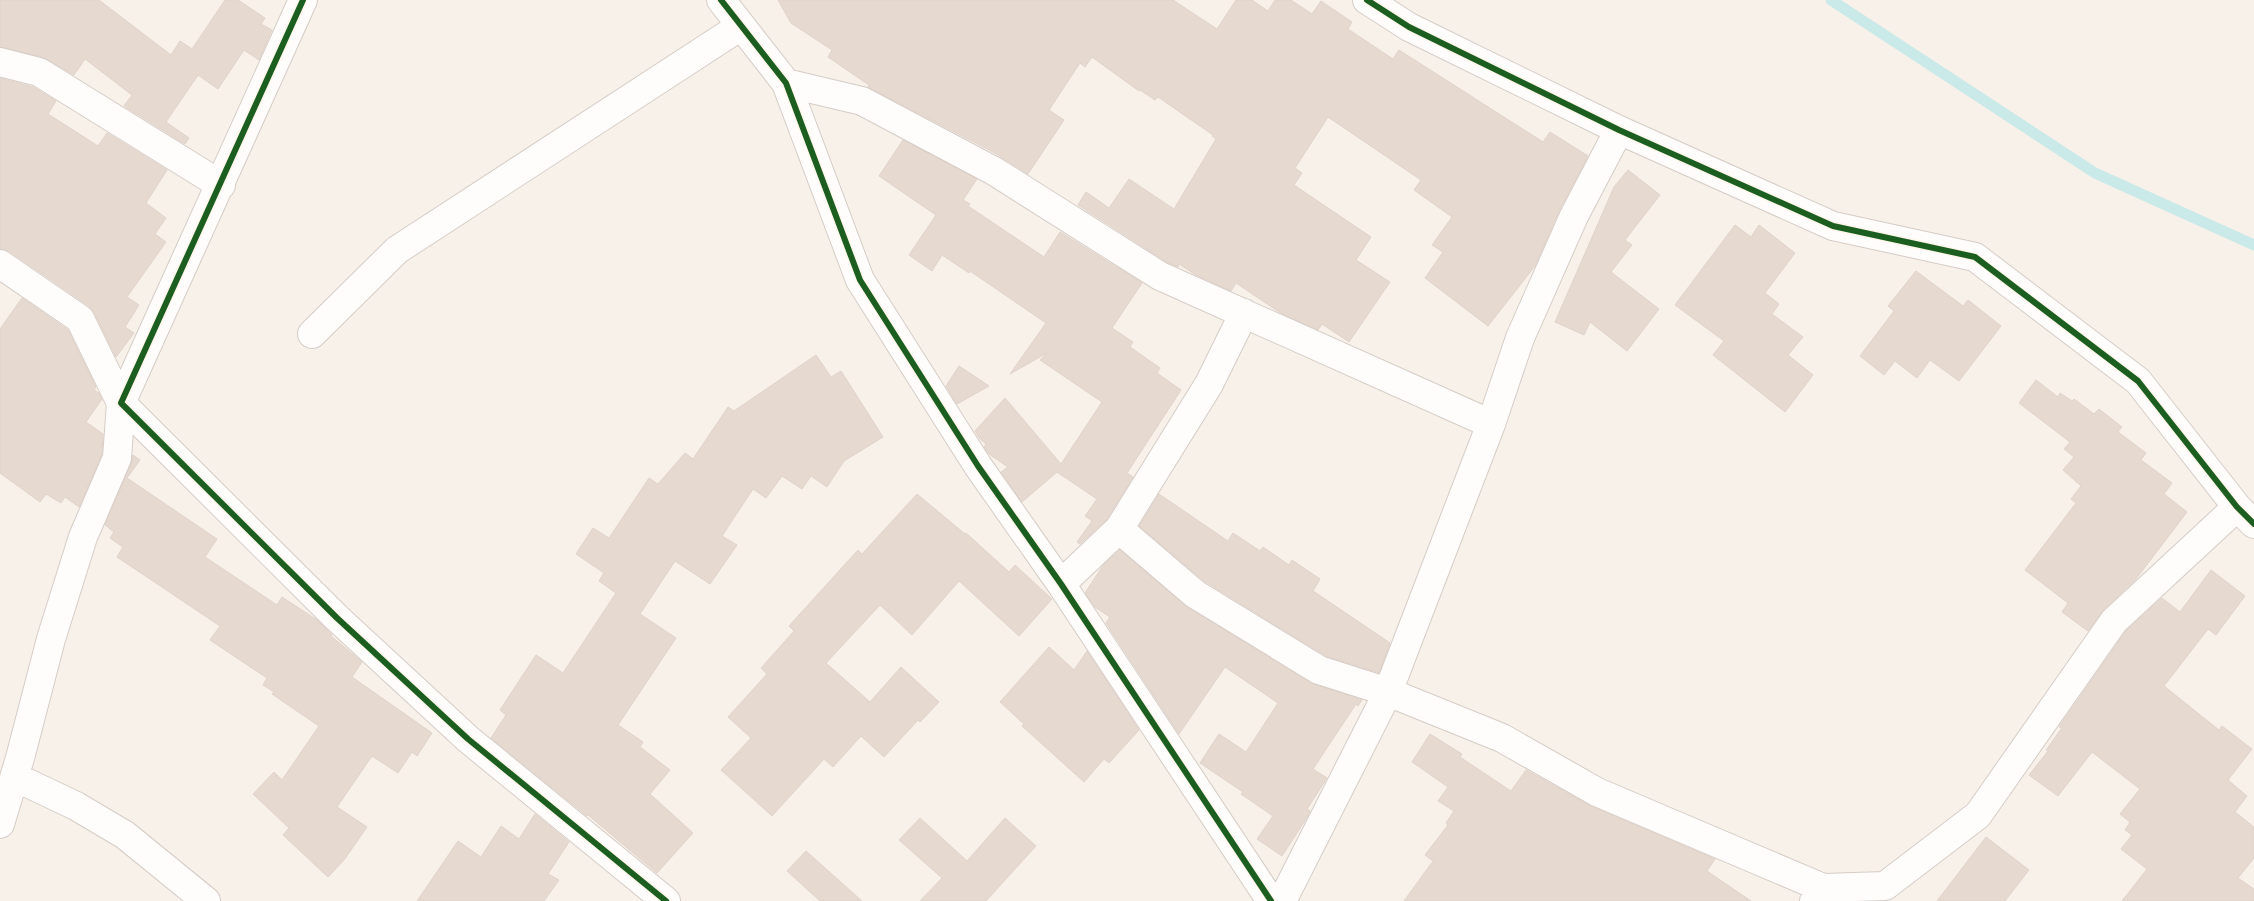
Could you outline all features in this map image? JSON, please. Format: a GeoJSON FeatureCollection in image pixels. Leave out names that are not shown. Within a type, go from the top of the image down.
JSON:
{"type":"FeatureCollection","features":[{"type":"Feature","properties":{"kind":"street"},"geometry":{"type":"LineString","coordinates":[[0,824],[15,777],[51,638],[83,538],[117,458],[121,403],[303,0]]}},
{"type":"Feature","properties":{"kind":"street"},"geometry":{"type":"LineString","coordinates":[[721,0],[786,83],[860,280],[978,466],[1061,584],[1271,901]]}},
{"type":"Feature","properties":{"kind":"street"},"geometry":{"type":"LineString","coordinates":[[1119,528],[1195,594],[1319,670],[1388,692],[1502,738],[1597,792],[1819,894],[1885,886],[1978,815],[2114,621],[2246,516],[2138,381],[1975,257],[1833,226],[1619,130],[1409,27],[1366,0]]}},
{"type":"Feature","properties":{"kind":"street"},"geometry":{"type":"LineString","coordinates":[[312,334],[397,250],[742,26]]}},
{"type":"Feature","properties":{"kind":"street"},"geometry":{"type":"LineString","coordinates":[[0,62],[39,72],[221,185]]}},
{"type":"Feature","properties":{"kind":"street"},"geometry":{"type":"LineString","coordinates":[[786,83],[862,102],[994,171],[1160,276],[1491,424]]}},
{"type":"Feature","properties":{"kind":"street"},"geometry":{"type":"LineString","coordinates":[[1282,901],[1388,692],[1491,424],[1520,338],[1574,216],[1619,130]]}},
{"type":"Feature","properties":{"kind":"street"},"geometry":{"type":"LineString","coordinates":[[0,264],[80,318],[121,403],[336,618],[460,732],[666,901]]}},
{"type":"Feature","properties":{"kind":"street"},"geometry":{"type":"LineString","coordinates":[[1061,584],[1119,528],[1209,384],[1244,313]]}},
{"type":"Feature","properties":{"kind":"street"},"geometry":{"type":"LineString","coordinates":[[15,777],[76,806],[125,835],[206,901]]}},
{"type":"Feature","properties":{"kind":"building"},"geometry":{"type":"Polygon","coordinates":[[[0,0],[99,0],[171,55],[180,41],[192,49],[225,0],[238,0],[265,18],[261,24],[272,30],[259,60],[244,50],[218,89],[198,75],[166,122],[189,138],[185,144],[124,106],[132,95],[85,59],[74,75],[43,57],[0,47],[0,0]]]}},
{"type":"Feature","properties":{"kind":"building"},"geometry":{"type":"Polygon","coordinates":[[[778,0],[1173,0],[1217,29],[1236,0],[1252,0],[1268,11],[1275,0],[1291,0],[1312,14],[1321,1],[1352,22],[1348,29],[1393,59],[1399,50],[1543,142],[1550,132],[1588,156],[1560,209],[1535,266],[1488,326],[1425,278],[1443,252],[1432,245],[1452,217],[1414,190],[1421,180],[1328,117],[1295,168],[1302,173],[1294,185],[1371,237],[1356,260],[1390,282],[1349,342],[1322,324],[1318,330],[1282,314],[1236,283],[1231,291],[1196,275],[1179,264],[1178,267],[1167,262],[1078,205],[1086,192],[1109,208],[1129,179],[1174,209],[1216,139],[1158,97],[1155,100],[1139,91],[1092,57],[1085,67],[1080,63],[1049,110],[1064,120],[1028,174],[995,153],[868,87],[869,85],[828,57],[832,50],[791,23],[778,0]]]}},
{"type":"Feature","properties":{"kind":"building"},"geometry":{"type":"Polygon","coordinates":[[[0,78],[33,87],[56,101],[48,114],[98,146],[107,133],[167,170],[146,203],[166,218],[155,234],[166,242],[127,297],[139,305],[125,327],[134,333],[116,357],[94,312],[89,306],[9,251],[0,249],[0,78]]]}},
{"type":"Feature","properties":{"kind":"building"},"geometry":{"type":"Polygon","coordinates":[[[903,140],[977,179],[963,200],[970,204],[968,206],[1044,257],[1060,232],[1142,283],[1112,328],[1133,342],[1130,347],[1160,368],[1157,373],[1181,390],[1127,473],[1133,477],[1107,519],[1080,544],[1077,542],[1092,521],[1085,516],[1097,499],[1057,472],[1022,502],[1001,472],[1008,467],[989,454],[984,447],[986,444],[975,431],[1005,398],[1061,464],[1102,402],[1040,360],[1047,353],[1010,374],[1046,323],[970,271],[969,273],[942,255],[932,271],[909,255],[936,215],[879,176],[903,140]]]}},
{"type":"Feature","properties":{"kind":"building"},"geometry":{"type":"Polygon","coordinates":[[[1628,170],[1660,195],[1625,240],[1632,245],[1611,272],[1659,309],[1627,351],[1590,322],[1584,335],[1555,322],[1614,187],[1628,170]]]}},
{"type":"Feature","properties":{"kind":"building"},"geometry":{"type":"Polygon","coordinates":[[[1735,225],[1751,237],[1759,225],[1795,253],[1765,293],[1779,304],[1772,314],[1803,337],[1788,355],[1813,375],[1785,412],[1713,355],[1724,341],[1675,305],[1735,225]]]}},
{"type":"Feature","properties":{"kind":"building"},"geometry":{"type":"Polygon","coordinates":[[[1916,271],[1963,306],[1968,300],[2001,326],[1959,381],[1930,360],[1917,378],[1895,361],[1884,375],[1860,356],[1894,311],[1888,306],[1916,271]]]}},
{"type":"Feature","properties":{"kind":"building"},"geometry":{"type":"Polygon","coordinates":[[[22,298],[68,330],[96,387],[94,390],[99,393],[102,399],[86,422],[103,434],[102,454],[79,507],[65,497],[61,503],[46,494],[40,502],[0,473],[0,329],[22,298]]]}},
{"type":"Feature","properties":{"kind":"building"},"geometry":{"type":"Polygon","coordinates":[[[816,355],[831,377],[841,371],[883,437],[844,461],[827,487],[811,476],[802,489],[782,476],[766,498],[753,489],[722,536],[737,545],[710,584],[675,561],[640,614],[676,638],[618,725],[643,742],[640,747],[670,770],[650,794],[693,833],[657,873],[491,738],[506,715],[500,710],[536,655],[563,673],[616,593],[599,581],[604,573],[576,554],[593,528],[609,538],[649,478],[658,484],[685,453],[693,459],[728,407],[734,411],[816,355]]]}},
{"type":"Feature","properties":{"kind":"building"},"geometry":{"type":"Polygon","coordinates":[[[959,366],[989,386],[957,404],[946,386],[959,366]]]}},
{"type":"Feature","properties":{"kind":"building"},"geometry":{"type":"Polygon","coordinates":[[[2036,380],[2058,397],[2060,393],[2072,401],[2074,399],[2094,414],[2099,409],[2122,427],[2118,432],[2146,453],[2141,460],[2172,483],[2164,494],[2187,512],[2136,579],[2103,610],[2088,631],[2062,612],[2068,603],[2025,570],[2076,503],[2071,499],[2081,486],[2063,470],[2074,457],[2064,449],[2070,442],[2019,403],[2036,380]]]}},
{"type":"Feature","properties":{"kind":"building"},"geometry":{"type":"Polygon","coordinates":[[[133,455],[140,460],[127,478],[217,539],[205,557],[277,605],[282,597],[317,620],[331,636],[362,662],[352,677],[432,733],[417,756],[412,752],[398,773],[372,756],[337,807],[367,827],[344,860],[328,877],[283,835],[289,828],[253,794],[274,772],[282,780],[319,726],[272,694],[274,692],[263,685],[267,678],[210,640],[220,626],[117,557],[123,547],[110,538],[114,532],[105,525],[133,455]]]}},
{"type":"Feature","properties":{"kind":"building"},"geometry":{"type":"Polygon","coordinates":[[[917,494],[966,533],[1009,572],[1015,565],[1052,599],[1019,636],[959,581],[912,635],[880,605],[826,663],[870,702],[901,667],[939,702],[920,722],[918,720],[884,757],[861,736],[833,767],[824,759],[772,816],[721,770],[751,738],[728,717],[767,674],[761,668],[794,631],[789,626],[858,550],[862,554],[917,494]]]}},
{"type":"Feature","properties":{"kind":"building"},"geometry":{"type":"Polygon","coordinates":[[[1159,494],[1228,541],[1233,533],[1260,551],[1263,547],[1289,565],[1292,560],[1320,579],[1313,591],[1390,643],[1379,673],[1326,656],[1204,581],[1139,526],[1159,494]]]}},
{"type":"Feature","properties":{"kind":"building"},"geometry":{"type":"Polygon","coordinates":[[[1120,550],[1187,607],[1311,683],[1362,700],[1358,706],[1356,704],[1313,769],[1327,778],[1307,809],[1310,811],[1306,819],[1282,856],[1257,839],[1273,816],[1241,794],[1243,792],[1200,763],[1219,734],[1246,752],[1278,703],[1225,667],[1179,734],[1106,623],[1110,617],[1095,607],[1085,593],[1104,564],[1120,550]]]}},
{"type":"Feature","properties":{"kind":"building"},"geometry":{"type":"Polygon","coordinates":[[[2211,570],[2245,596],[2216,635],[2208,629],[2164,686],[2219,730],[2222,726],[2252,749],[2228,780],[2247,796],[2235,812],[2254,827],[2254,858],[2238,878],[2254,889],[2254,901],[2122,901],[2147,869],[2121,849],[2132,835],[2125,830],[2130,822],[2120,814],[2140,789],[2092,752],[2058,796],[2029,775],[2048,751],[2046,750],[2062,728],[2059,727],[2126,631],[2162,598],[2180,612],[2211,570]]]}},
{"type":"Feature","properties":{"kind":"building"},"geometry":{"type":"Polygon","coordinates":[[[1049,647],[1074,670],[1087,651],[1139,730],[1109,763],[1104,759],[1084,782],[1022,726],[1024,724],[1000,702],[1049,647]]]}},
{"type":"Feature","properties":{"kind":"building"},"geometry":{"type":"Polygon","coordinates":[[[1430,734],[1462,754],[1460,757],[1511,791],[1526,770],[1591,806],[1715,859],[1707,871],[1751,901],[1404,901],[1433,861],[1425,855],[1448,825],[1446,823],[1454,811],[1438,801],[1448,787],[1412,762],[1430,734]]]}},
{"type":"Feature","properties":{"kind":"building"},"geometry":{"type":"Polygon","coordinates":[[[535,814],[569,842],[548,874],[559,880],[544,901],[417,901],[458,841],[481,857],[501,826],[519,839],[535,814]]]}},
{"type":"Feature","properties":{"kind":"building"},"geometry":{"type":"Polygon","coordinates":[[[920,818],[967,861],[1005,818],[1036,846],[986,901],[920,901],[942,878],[899,840],[920,818]]]}},
{"type":"Feature","properties":{"kind":"building"},"geometry":{"type":"Polygon","coordinates":[[[1986,837],[2029,870],[2005,901],[1937,901],[1986,837]]]}},
{"type":"Feature","properties":{"kind":"building"},"geometry":{"type":"Polygon","coordinates":[[[806,851],[862,901],[820,901],[787,871],[806,851]]]}},
{"type":"Feature","properties":{"kind":"waterway"},"geometry":{"type":"LineString","coordinates":[[1831,0],[2095,173],[2254,245]]}},
{"type":"Feature","properties":{"kind":"cycle path"},"geometry":{"type":"LineString","coordinates":[[303,0],[121,403],[337,618],[468,739],[666,901]]}},
{"type":"Feature","properties":{"kind":"cycle path"},"geometry":{"type":"LineString","coordinates":[[721,0],[786,83],[860,280],[978,466],[1061,584],[1271,901]]}},
{"type":"Feature","properties":{"kind":"cycle path"},"geometry":{"type":"LineString","coordinates":[[1367,0],[1409,27],[1619,130],[1833,226],[1975,257],[2138,381],[2237,507],[2254,524]]}}]}
